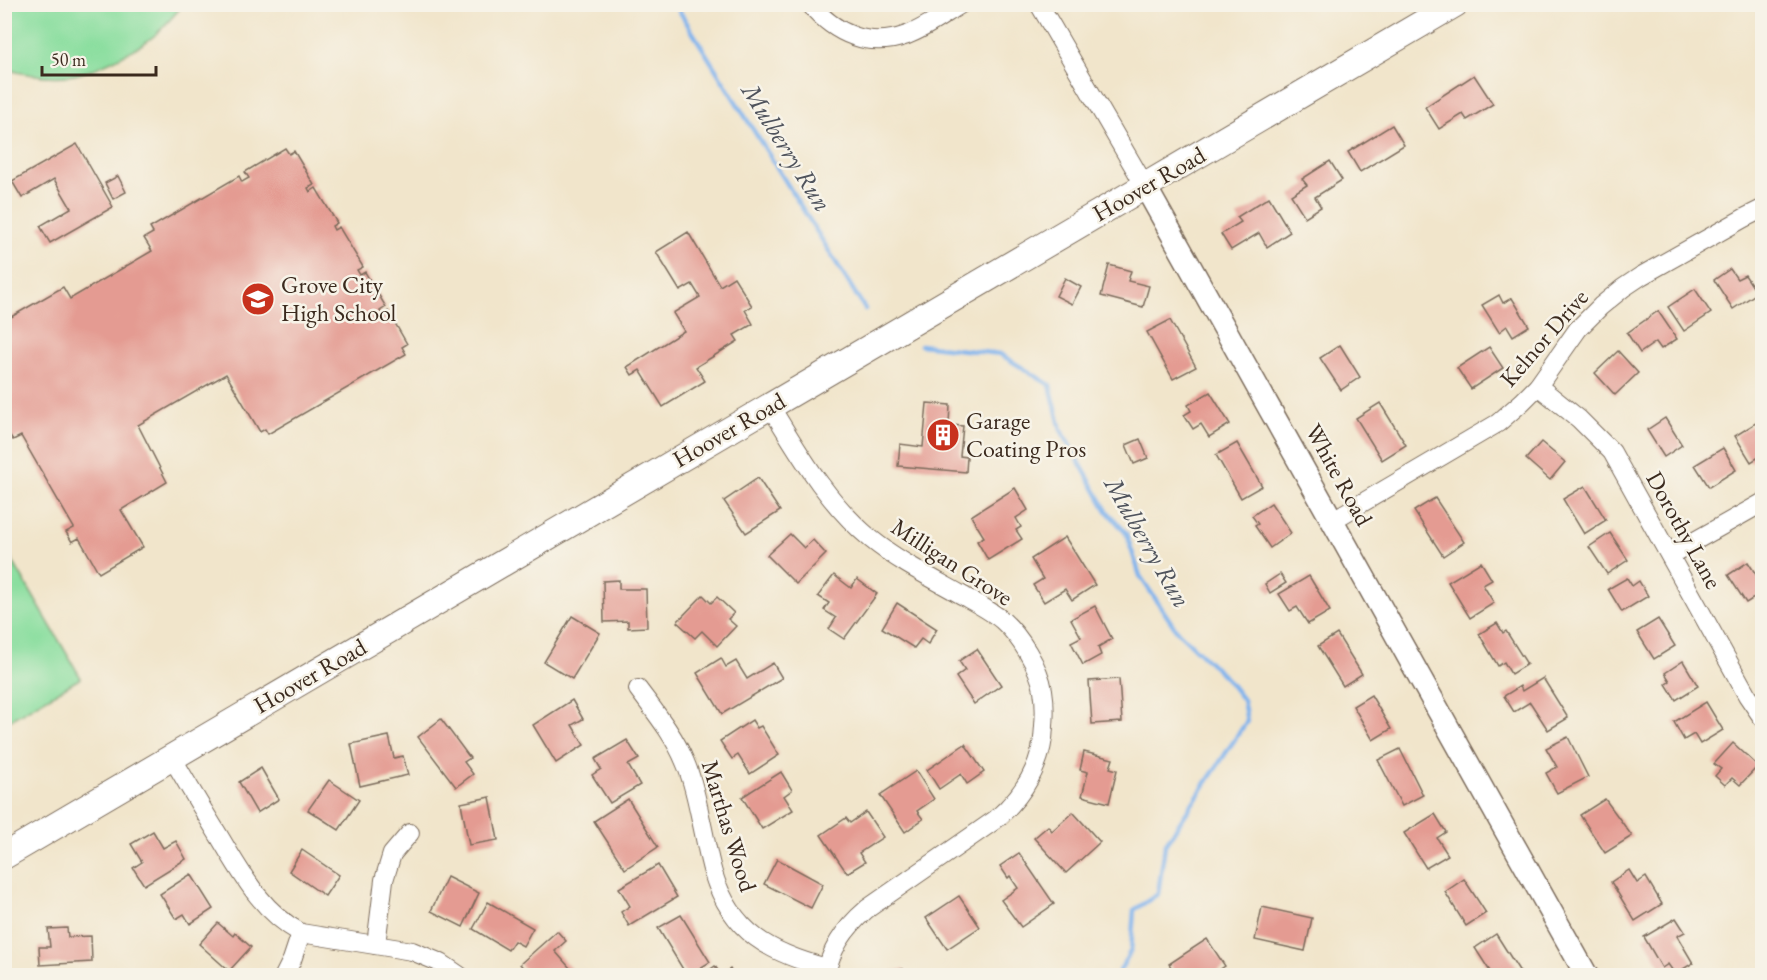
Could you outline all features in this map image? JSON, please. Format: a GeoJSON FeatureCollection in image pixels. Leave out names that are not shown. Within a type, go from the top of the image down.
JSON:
{"type":"FeatureCollection","features":[{"type":"Feature","properties":{"kind":"main road","name":"Hoover Road"},"geometry":{"type":"LineString","coordinates":[[4,855],[1455,4]]}},
{"type":"Feature","properties":{"kind":"street"},"geometry":{"type":"LineString","coordinates":[[810,4],[830,26],[849,35],[881,40],[907,35],[961,4]]}},
{"type":"Feature","properties":{"kind":"street","name":"White Road"},"geometry":{"type":"LineString","coordinates":[[1039,4],[1145,186],[1333,520],[1583,974]]}},
{"type":"Feature","properties":{"kind":"street","name":"Kelnor Drive"},"geometry":{"type":"LineString","coordinates":[[1333,520],[1498,423],[1538,386],[1578,328],[1623,288],[1743,218],[1762,210]]}},
{"type":"Feature","properties":{"kind":"street","name":"Dorothy Lane"},"geometry":{"type":"LineString","coordinates":[[1538,386],[1580,419],[1612,452],[1747,695],[1762,717]]}},
{"type":"Feature","properties":{"kind":"street","name":"Milligan Grove"},"geometry":{"type":"LineString","coordinates":[[770,406],[809,470],[836,506],[871,538],[903,561],[979,605],[1002,620],[1015,633],[1025,648],[1043,688],[1045,708],[1041,750],[1034,770],[1022,792],[1010,807],[861,915],[842,935],[833,950],[826,972]]}},
{"type":"Feature","properties":{"kind":"street"},"geometry":{"type":"LineString","coordinates":[[1670,555],[1762,503]]}},
{"type":"Feature","properties":{"kind":"street","name":"Marthas Wood"},"geometry":{"type":"LineString","coordinates":[[638,688],[670,734],[685,762],[713,872],[719,891],[729,909],[743,928],[761,942],[826,972]]}},
{"type":"Feature","properties":{"kind":"street"},"geometry":{"type":"LineString","coordinates":[[172,757],[243,877],[268,909],[285,924],[301,933],[412,951],[441,963],[460,975]]}},
{"type":"Feature","properties":{"kind":"street"},"geometry":{"type":"LineString","coordinates":[[376,945],[384,880],[392,854],[410,833]]}},
{"type":"Feature","properties":{"kind":"street"},"geometry":{"type":"LineString","coordinates":[[284,975],[301,933]]}},
{"type":"Feature","properties":{"kind":"green space"},"geometry":{"type":"Polygon","coordinates":[[[4,5],[183,5],[154,36],[127,53],[83,73],[57,77],[30,75],[5,69],[4,5]]]}},
{"type":"Feature","properties":{"kind":"green space"},"geometry":{"type":"Polygon","coordinates":[[[5,548],[81,678],[4,723],[5,548]]]}},
{"type":"Feature","properties":{"kind":"building"},"geometry":{"type":"Polygon","coordinates":[[[1474,75],[1493,104],[1467,120],[1463,114],[1439,129],[1425,107],[1474,75]]]}},
{"type":"Feature","properties":{"kind":"building"},"geometry":{"type":"Polygon","coordinates":[[[1392,125],[1404,145],[1360,172],[1348,152],[1392,125]]]}},
{"type":"Feature","properties":{"kind":"building"},"geometry":{"type":"Polygon","coordinates":[[[77,144],[113,207],[50,243],[40,226],[71,208],[54,179],[22,198],[12,181],[77,144]]]}},
{"type":"Feature","properties":{"kind":"building"},"geometry":{"type":"Polygon","coordinates":[[[285,148],[289,154],[294,151],[314,185],[308,188],[310,192],[316,188],[337,223],[332,226],[334,230],[339,227],[363,267],[357,270],[360,275],[365,272],[386,307],[380,311],[382,315],[388,311],[407,344],[402,347],[406,354],[268,434],[265,429],[260,432],[226,374],[138,425],[167,482],[121,510],[143,547],[99,573],[79,538],[72,542],[66,532],[74,528],[21,436],[13,440],[4,427],[6,416],[4,321],[63,287],[70,299],[152,251],[144,238],[153,233],[150,228],[239,176],[242,182],[249,178],[245,172],[285,148]]]}},
{"type":"Feature","properties":{"kind":"building"},"geometry":{"type":"Polygon","coordinates":[[[1330,161],[1342,180],[1315,197],[1321,207],[1305,217],[1291,195],[1307,185],[1302,179],[1330,161]]]}},
{"type":"Feature","properties":{"kind":"building"},"geometry":{"type":"Polygon","coordinates":[[[118,176],[126,192],[113,199],[105,183],[118,176]]]}},
{"type":"Feature","properties":{"kind":"building"},"geometry":{"type":"Polygon","coordinates":[[[1269,197],[1290,232],[1267,247],[1259,233],[1231,250],[1221,234],[1241,222],[1237,217],[1269,197]]]}},
{"type":"Feature","properties":{"kind":"building"},"geometry":{"type":"Polygon","coordinates":[[[688,232],[720,286],[734,277],[752,306],[745,310],[753,324],[734,335],[738,341],[696,367],[705,381],[663,407],[640,370],[632,375],[627,367],[684,331],[673,313],[700,297],[692,284],[680,291],[656,252],[688,232]]]}},
{"type":"Feature","properties":{"kind":"building"},"geometry":{"type":"Polygon","coordinates":[[[1109,265],[1131,271],[1128,281],[1149,286],[1143,307],[1101,296],[1109,265]]]}},
{"type":"Feature","properties":{"kind":"building"},"geometry":{"type":"Polygon","coordinates":[[[1730,269],[1737,279],[1745,275],[1757,293],[1733,309],[1714,280],[1730,269]]]}},
{"type":"Feature","properties":{"kind":"building"},"geometry":{"type":"Polygon","coordinates":[[[1065,278],[1081,287],[1072,304],[1056,296],[1065,278]]]}},
{"type":"Feature","properties":{"kind":"building"},"geometry":{"type":"Polygon","coordinates":[[[1695,289],[1711,313],[1684,331],[1668,307],[1695,289]]]}},
{"type":"Feature","properties":{"kind":"building"},"geometry":{"type":"Polygon","coordinates":[[[1499,295],[1503,303],[1512,298],[1529,326],[1513,336],[1507,326],[1499,332],[1482,305],[1499,295]]]}},
{"type":"Feature","properties":{"kind":"building"},"geometry":{"type":"Polygon","coordinates":[[[1658,311],[1677,339],[1661,349],[1656,342],[1640,353],[1627,333],[1658,311]]]}},
{"type":"Feature","properties":{"kind":"building"},"geometry":{"type":"Polygon","coordinates":[[[1170,320],[1196,367],[1173,379],[1147,332],[1170,320]]]}},
{"type":"Feature","properties":{"kind":"building"},"geometry":{"type":"Polygon","coordinates":[[[1340,345],[1360,377],[1341,390],[1320,358],[1340,345]]]}},
{"type":"Feature","properties":{"kind":"building"},"geometry":{"type":"Polygon","coordinates":[[[1489,347],[1503,368],[1471,389],[1457,368],[1489,347]]]}},
{"type":"Feature","properties":{"kind":"building"},"geometry":{"type":"Polygon","coordinates":[[[1618,351],[1638,373],[1615,395],[1595,373],[1618,351]]]}},
{"type":"Feature","properties":{"kind":"building"},"geometry":{"type":"Polygon","coordinates":[[[1210,392],[1230,424],[1209,437],[1201,424],[1193,429],[1184,415],[1191,411],[1188,405],[1210,392]]]}},
{"type":"Feature","properties":{"kind":"building","name":"Garage Coating Pros"},"geometry":{"type":"Polygon","coordinates":[[[927,403],[950,405],[949,425],[963,426],[960,456],[967,457],[966,472],[898,466],[900,444],[923,447],[927,403]]]}},
{"type":"Feature","properties":{"kind":"building"},"geometry":{"type":"Polygon","coordinates":[[[1380,403],[1406,445],[1382,460],[1356,418],[1380,403]]]}},
{"type":"Feature","properties":{"kind":"building"},"geometry":{"type":"Polygon","coordinates":[[[1665,418],[1682,445],[1664,457],[1647,430],[1665,418]]]}},
{"type":"Feature","properties":{"kind":"building"},"geometry":{"type":"Polygon","coordinates":[[[1762,419],[1762,455],[1751,462],[1735,436],[1762,419]]]}},
{"type":"Feature","properties":{"kind":"building"},"geometry":{"type":"Polygon","coordinates":[[[1140,439],[1148,458],[1134,464],[1126,445],[1140,439]]]}},
{"type":"Feature","properties":{"kind":"building"},"geometry":{"type":"Polygon","coordinates":[[[1541,442],[1565,462],[1550,480],[1526,459],[1541,442]]]}},
{"type":"Feature","properties":{"kind":"building"},"geometry":{"type":"Polygon","coordinates":[[[1237,443],[1262,486],[1241,498],[1216,455],[1237,443]]]}},
{"type":"Feature","properties":{"kind":"building"},"geometry":{"type":"Polygon","coordinates":[[[1723,448],[1736,470],[1709,487],[1695,465],[1723,448]]]}},
{"type":"Feature","properties":{"kind":"building"},"geometry":{"type":"Polygon","coordinates":[[[758,478],[780,511],[746,533],[724,501],[758,478]]]}},
{"type":"Feature","properties":{"kind":"building"},"geometry":{"type":"Polygon","coordinates":[[[1585,486],[1606,520],[1584,534],[1563,499],[1585,486]]]}},
{"type":"Feature","properties":{"kind":"building"},"geometry":{"type":"Polygon","coordinates":[[[1015,488],[1028,510],[1016,518],[1021,527],[1016,530],[1022,539],[988,560],[977,541],[984,537],[971,516],[1015,488]]]}},
{"type":"Feature","properties":{"kind":"building"},"geometry":{"type":"Polygon","coordinates":[[[1435,498],[1464,542],[1443,556],[1414,511],[1435,498]]]}},
{"type":"Feature","properties":{"kind":"building"},"geometry":{"type":"Polygon","coordinates":[[[1271,503],[1291,533],[1270,548],[1255,526],[1258,524],[1252,516],[1271,503]]]}},
{"type":"Feature","properties":{"kind":"building"},"geometry":{"type":"Polygon","coordinates":[[[1610,533],[1628,560],[1607,574],[1589,547],[1610,533]]]}},
{"type":"Feature","properties":{"kind":"building"},"geometry":{"type":"Polygon","coordinates":[[[790,534],[804,548],[813,540],[826,554],[796,584],[767,555],[790,534]]]}},
{"type":"Feature","properties":{"kind":"building"},"geometry":{"type":"Polygon","coordinates":[[[1065,537],[1095,585],[1072,600],[1065,589],[1044,602],[1033,585],[1043,579],[1031,559],[1065,537]]]}},
{"type":"Feature","properties":{"kind":"building"},"geometry":{"type":"Polygon","coordinates":[[[1481,562],[1492,580],[1483,585],[1494,603],[1470,618],[1448,582],[1481,562]]]}},
{"type":"Feature","properties":{"kind":"building"},"geometry":{"type":"Polygon","coordinates":[[[1748,562],[1762,584],[1762,593],[1746,603],[1728,575],[1748,562]]]}},
{"type":"Feature","properties":{"kind":"building"},"geometry":{"type":"Polygon","coordinates":[[[1280,574],[1286,583],[1270,593],[1265,584],[1280,574]]]}},
{"type":"Feature","properties":{"kind":"building"},"geometry":{"type":"Polygon","coordinates":[[[834,575],[851,588],[857,579],[877,594],[844,639],[829,629],[836,618],[824,610],[829,603],[818,596],[834,575]]]}},
{"type":"Feature","properties":{"kind":"building"},"geometry":{"type":"Polygon","coordinates":[[[1309,576],[1330,611],[1308,624],[1297,607],[1290,611],[1279,594],[1309,576]]]}},
{"type":"Feature","properties":{"kind":"building"},"geometry":{"type":"Polygon","coordinates":[[[1627,578],[1632,586],[1639,581],[1648,596],[1622,612],[1608,589],[1627,578]]]}},
{"type":"Feature","properties":{"kind":"building"},"geometry":{"type":"Polygon","coordinates":[[[619,580],[619,589],[646,589],[647,627],[628,628],[628,621],[604,622],[603,581],[619,580]]]}},
{"type":"Feature","properties":{"kind":"building"},"geometry":{"type":"Polygon","coordinates":[[[703,595],[711,603],[717,597],[734,613],[728,619],[736,626],[717,646],[702,631],[695,638],[677,622],[703,595]]]}},
{"type":"Feature","properties":{"kind":"building"},"geometry":{"type":"Polygon","coordinates":[[[897,603],[937,629],[928,644],[921,639],[914,648],[882,628],[897,603]]]}},
{"type":"Feature","properties":{"kind":"building"},"geometry":{"type":"Polygon","coordinates":[[[1095,606],[1112,639],[1098,647],[1101,655],[1083,665],[1071,642],[1081,637],[1071,619],[1095,606]]]}},
{"type":"Feature","properties":{"kind":"building"},"geometry":{"type":"Polygon","coordinates":[[[572,616],[600,633],[572,679],[544,662],[572,616]]]}},
{"type":"Feature","properties":{"kind":"building"},"geometry":{"type":"Polygon","coordinates":[[[1658,619],[1675,646],[1654,659],[1637,632],[1658,619]]]}},
{"type":"Feature","properties":{"kind":"building"},"geometry":{"type":"Polygon","coordinates":[[[1497,623],[1503,633],[1506,631],[1527,664],[1511,674],[1504,662],[1498,666],[1479,634],[1497,623]]]}},
{"type":"Feature","properties":{"kind":"building"},"geometry":{"type":"Polygon","coordinates":[[[1337,634],[1362,674],[1343,686],[1318,646],[1337,634]]]}},
{"type":"Feature","properties":{"kind":"building"},"geometry":{"type":"Polygon","coordinates":[[[977,649],[1001,685],[974,704],[956,677],[965,670],[959,661],[977,649]]]}},
{"type":"Feature","properties":{"kind":"building"},"geometry":{"type":"Polygon","coordinates":[[[721,658],[726,667],[736,661],[747,679],[773,663],[782,678],[722,714],[697,673],[721,658]]]}},
{"type":"Feature","properties":{"kind":"building"},"geometry":{"type":"Polygon","coordinates":[[[1683,661],[1698,686],[1676,700],[1666,684],[1670,681],[1665,673],[1683,661]]]}},
{"type":"Feature","properties":{"kind":"building"},"geometry":{"type":"Polygon","coordinates":[[[1543,678],[1568,718],[1548,730],[1530,702],[1514,712],[1504,696],[1520,686],[1522,691],[1543,678]]]}},
{"type":"Feature","properties":{"kind":"building"},"geometry":{"type":"Polygon","coordinates":[[[1119,679],[1122,722],[1092,724],[1089,681],[1119,679]]]}},
{"type":"Feature","properties":{"kind":"building"},"geometry":{"type":"Polygon","coordinates":[[[1371,695],[1391,729],[1373,740],[1353,706],[1371,695]]]}},
{"type":"Feature","properties":{"kind":"building"},"geometry":{"type":"Polygon","coordinates":[[[572,700],[583,719],[572,725],[584,745],[556,763],[533,725],[572,700]]]}},
{"type":"Feature","properties":{"kind":"building"},"geometry":{"type":"Polygon","coordinates":[[[1706,702],[1723,730],[1700,744],[1694,734],[1684,740],[1674,722],[1706,702]]]}},
{"type":"Feature","properties":{"kind":"building"},"geometry":{"type":"Polygon","coordinates":[[[441,719],[470,758],[464,762],[473,774],[456,787],[418,737],[441,719]]]}},
{"type":"Feature","properties":{"kind":"building"},"geometry":{"type":"Polygon","coordinates":[[[752,720],[757,728],[761,726],[779,755],[750,774],[738,755],[732,759],[720,741],[752,720]]]}},
{"type":"Feature","properties":{"kind":"building"},"geometry":{"type":"Polygon","coordinates":[[[389,736],[394,758],[403,756],[408,775],[360,786],[351,744],[389,736]]]}},
{"type":"Feature","properties":{"kind":"building"},"geometry":{"type":"Polygon","coordinates":[[[1568,737],[1588,777],[1557,793],[1546,773],[1557,767],[1546,748],[1568,737]]]}},
{"type":"Feature","properties":{"kind":"building"},"geometry":{"type":"Polygon","coordinates":[[[627,740],[639,759],[628,765],[640,785],[610,803],[592,775],[601,769],[595,759],[627,740]]]}},
{"type":"Feature","properties":{"kind":"building"},"geometry":{"type":"Polygon","coordinates":[[[1733,743],[1758,766],[1740,785],[1732,778],[1725,785],[1715,776],[1721,769],[1714,764],[1733,743]]]}},
{"type":"Feature","properties":{"kind":"building"},"geometry":{"type":"Polygon","coordinates":[[[965,744],[984,772],[967,784],[961,774],[939,789],[927,770],[965,744]]]}},
{"type":"Feature","properties":{"kind":"building"},"geometry":{"type":"Polygon","coordinates":[[[1400,749],[1423,795],[1402,806],[1378,760],[1400,749]]]}},
{"type":"Feature","properties":{"kind":"building"},"geometry":{"type":"Polygon","coordinates":[[[1084,752],[1113,759],[1110,768],[1117,770],[1109,803],[1082,796],[1088,772],[1080,770],[1084,752]]]}},
{"type":"Feature","properties":{"kind":"building"},"geometry":{"type":"Polygon","coordinates":[[[261,768],[279,799],[257,813],[239,782],[261,768]]]}},
{"type":"Feature","properties":{"kind":"building"},"geometry":{"type":"Polygon","coordinates":[[[916,771],[934,799],[917,811],[923,819],[905,832],[880,795],[916,771]]]}},
{"type":"Feature","properties":{"kind":"building"},"geometry":{"type":"Polygon","coordinates":[[[781,772],[792,790],[784,796],[793,810],[762,829],[742,797],[781,772]]]}},
{"type":"Feature","properties":{"kind":"building"},"geometry":{"type":"Polygon","coordinates":[[[329,780],[359,800],[339,830],[308,810],[329,780]]]}},
{"type":"Feature","properties":{"kind":"building"},"geometry":{"type":"Polygon","coordinates":[[[490,797],[498,840],[469,845],[461,803],[490,797]]]}},
{"type":"Feature","properties":{"kind":"building"},"geometry":{"type":"Polygon","coordinates":[[[628,799],[658,847],[625,869],[594,821],[628,799]]]}},
{"type":"Feature","properties":{"kind":"building"},"geometry":{"type":"Polygon","coordinates":[[[1605,799],[1632,836],[1605,853],[1580,815],[1605,799]]]}},
{"type":"Feature","properties":{"kind":"building"},"geometry":{"type":"Polygon","coordinates":[[[866,812],[883,837],[859,853],[865,862],[847,873],[821,835],[846,818],[850,823],[866,812]]]}},
{"type":"Feature","properties":{"kind":"building"},"geometry":{"type":"Polygon","coordinates":[[[1073,812],[1100,842],[1066,873],[1034,838],[1048,826],[1052,831],[1073,812]]]}},
{"type":"Feature","properties":{"kind":"building"},"geometry":{"type":"Polygon","coordinates":[[[1435,814],[1446,832],[1437,838],[1448,855],[1426,868],[1404,833],[1435,814]]]}},
{"type":"Feature","properties":{"kind":"building"},"geometry":{"type":"Polygon","coordinates":[[[153,831],[163,848],[176,841],[186,859],[144,885],[133,868],[142,862],[131,844],[153,831]]]}},
{"type":"Feature","properties":{"kind":"building"},"geometry":{"type":"Polygon","coordinates":[[[302,850],[339,875],[325,896],[289,871],[302,850]]]}},
{"type":"Feature","properties":{"kind":"building"},"geometry":{"type":"Polygon","coordinates":[[[1019,853],[1054,904],[1021,927],[1001,900],[1018,888],[1000,866],[1019,853]]]}},
{"type":"Feature","properties":{"kind":"building"},"geometry":{"type":"Polygon","coordinates":[[[777,859],[823,884],[811,908],[764,884],[777,859]]]}},
{"type":"Feature","properties":{"kind":"building"},"geometry":{"type":"Polygon","coordinates":[[[658,865],[677,897],[629,926],[621,912],[630,906],[619,888],[658,865]]]}},
{"type":"Feature","properties":{"kind":"building"},"geometry":{"type":"Polygon","coordinates":[[[1629,870],[1637,883],[1646,877],[1662,904],[1635,921],[1611,882],[1629,870]]]}},
{"type":"Feature","properties":{"kind":"building"},"geometry":{"type":"Polygon","coordinates":[[[191,874],[213,909],[190,924],[184,914],[176,919],[160,894],[191,874]]]}},
{"type":"Feature","properties":{"kind":"building"},"geometry":{"type":"Polygon","coordinates":[[[447,877],[479,893],[463,927],[431,911],[447,877]]]}},
{"type":"Feature","properties":{"kind":"building"},"geometry":{"type":"Polygon","coordinates":[[[1464,879],[1486,913],[1466,926],[1445,892],[1464,879]]]}},
{"type":"Feature","properties":{"kind":"building"},"geometry":{"type":"Polygon","coordinates":[[[959,896],[980,927],[947,949],[926,918],[959,896]]]}},
{"type":"Feature","properties":{"kind":"building"},"geometry":{"type":"Polygon","coordinates":[[[488,902],[533,928],[523,946],[514,941],[508,950],[473,929],[488,902]]]}},
{"type":"Feature","properties":{"kind":"building"},"geometry":{"type":"Polygon","coordinates":[[[1262,907],[1312,918],[1305,951],[1255,940],[1262,907]]]}},
{"type":"Feature","properties":{"kind":"building"},"geometry":{"type":"Polygon","coordinates":[[[681,915],[710,962],[687,976],[658,928],[681,915]]]}},
{"type":"Feature","properties":{"kind":"building"},"geometry":{"type":"Polygon","coordinates":[[[1676,918],[1685,932],[1677,936],[1693,963],[1675,974],[1668,964],[1662,968],[1644,937],[1676,918]]]}},
{"type":"Feature","properties":{"kind":"building"},"geometry":{"type":"Polygon","coordinates":[[[218,923],[233,936],[235,933],[251,947],[229,971],[199,944],[218,923]]]}},
{"type":"Feature","properties":{"kind":"building"},"geometry":{"type":"Polygon","coordinates":[[[67,928],[68,937],[91,936],[92,962],[40,965],[39,947],[50,947],[48,929],[67,928]]]}},
{"type":"Feature","properties":{"kind":"building"},"geometry":{"type":"Polygon","coordinates":[[[557,931],[566,941],[555,951],[577,976],[530,976],[520,964],[557,931]]]}},
{"type":"Feature","properties":{"kind":"building"},"geometry":{"type":"Polygon","coordinates":[[[1496,934],[1522,975],[1493,976],[1475,948],[1496,934]]]}},
{"type":"Feature","properties":{"kind":"building"},"geometry":{"type":"Polygon","coordinates":[[[1207,939],[1225,966],[1210,976],[1177,976],[1169,964],[1207,939]]]}},
{"type":"Feature","properties":{"kind":"building"},"geometry":{"type":"Polygon","coordinates":[[[715,966],[721,975],[730,969],[734,976],[701,976],[715,966]]]}},
{"type":"Feature","properties":{"kind":"building"},"geometry":{"type":"Polygon","coordinates":[[[903,969],[905,976],[877,975],[903,969]]]}},
{"type":"Feature","properties":{"kind":"waterway","name":"Mulberry Run"},"geometry":{"type":"LineString","coordinates":[[675,4],[865,309]]}},
{"type":"Feature","properties":{"kind":"waterway","name":"Mulberry Run"},"geometry":{"type":"LineString","coordinates":[[921,345],[1000,354],[1050,385],[1061,430],[1107,511],[1126,533],[1140,576],[1177,631],[1226,678],[1243,700],[1247,721],[1165,845],[1158,894],[1134,910],[1131,950],[1117,976]]}},
{"type":"Feature","properties":{"kind":"place","name":"Grove City High School"},"geometry":{"type":"Point","coordinates":[258,299]}},
{"type":"Feature","properties":{"kind":"place","name":"Garage Coating Pros"},"geometry":{"type":"Point","coordinates":[943,435]}}]}
